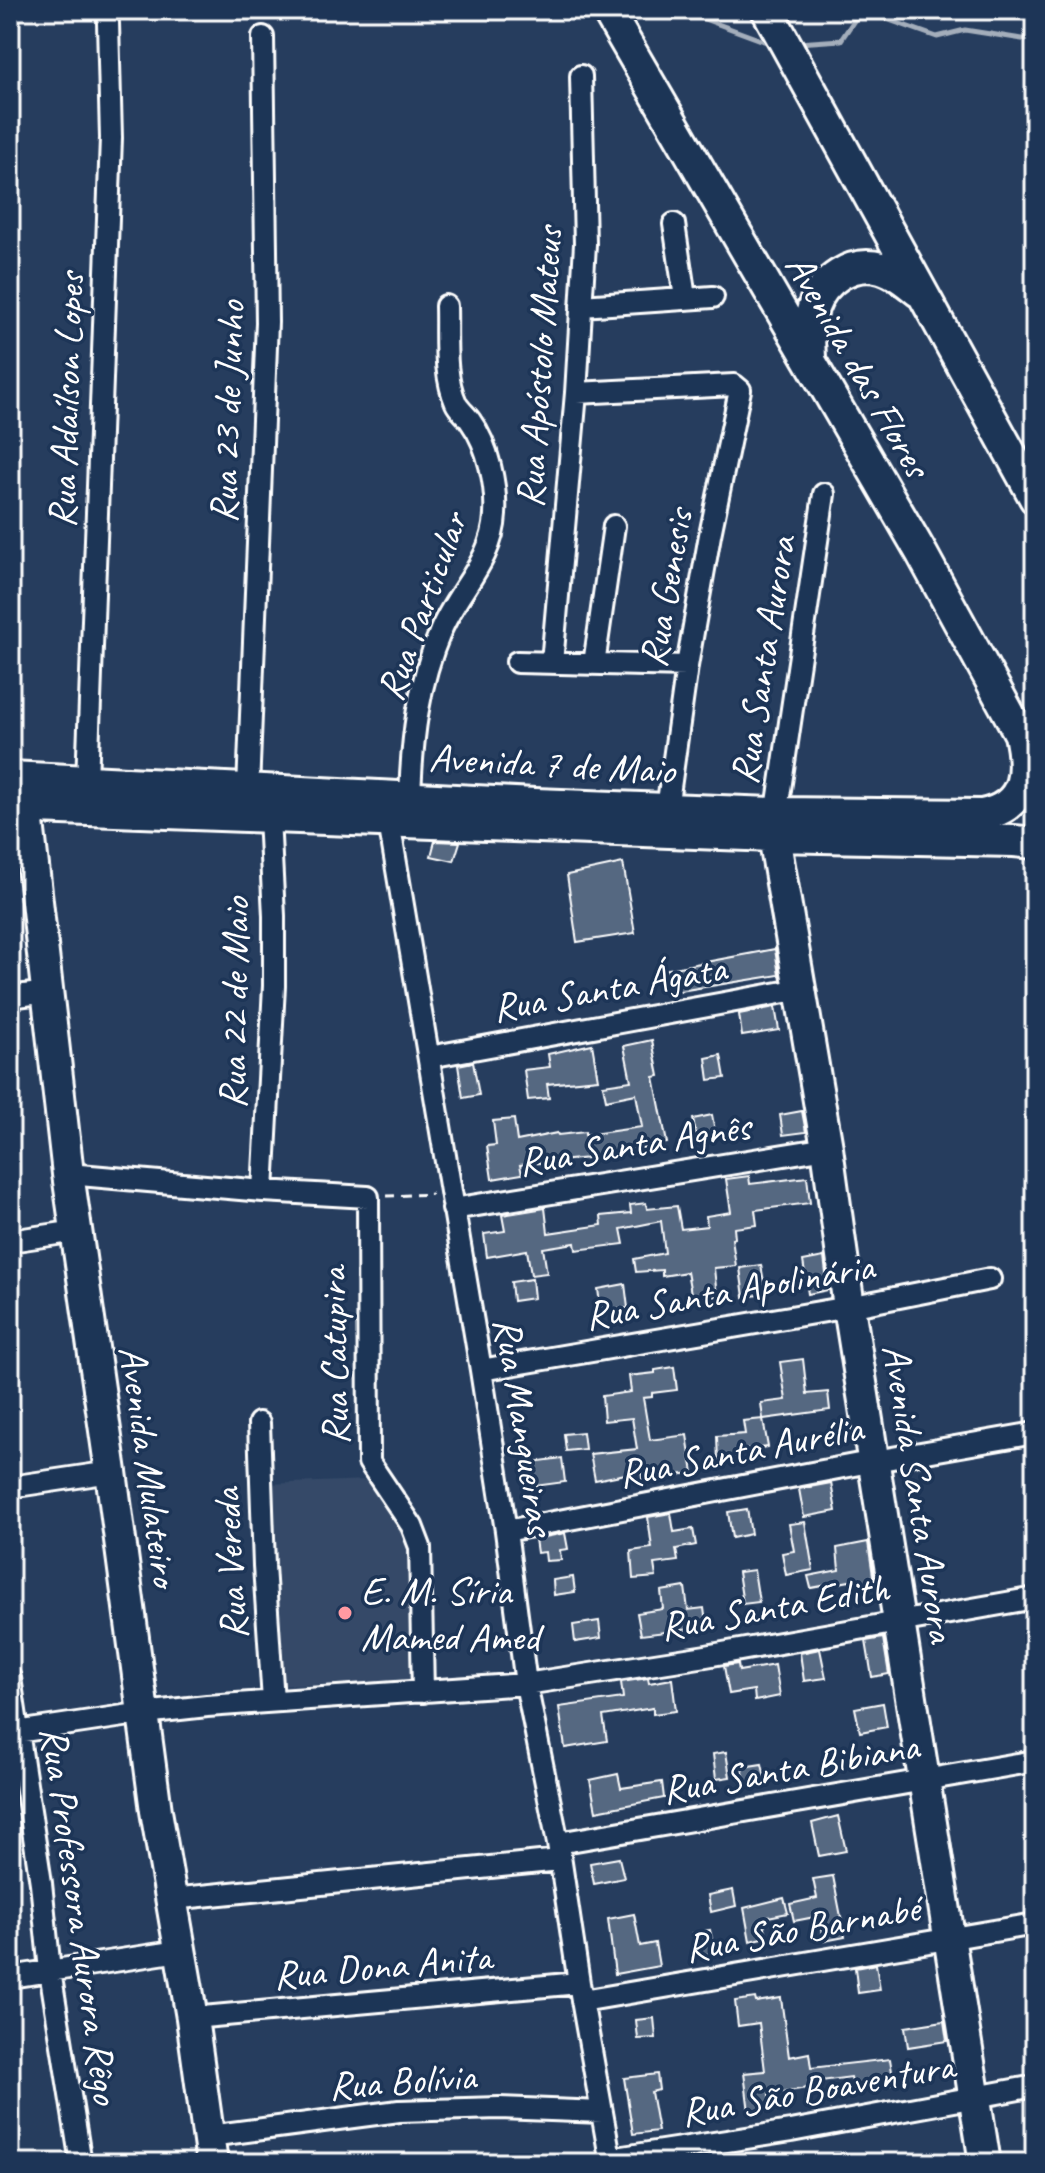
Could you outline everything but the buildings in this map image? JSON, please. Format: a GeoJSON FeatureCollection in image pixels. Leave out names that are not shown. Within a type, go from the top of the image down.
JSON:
{"type":"FeatureCollection","features":[{"type":"Feature","properties":{"kind":"main road","name":"Avenida das Flores"},"geometry":{"type":"LineString","coordinates":[[607,10],[922,554],[1035,763]]}},
{"type":"Feature","properties":{"kind":"main road"},"geometry":{"type":"LineString","coordinates":[[767,10],[1035,498]]}},
{"type":"Feature","properties":{"kind":"main road"},"geometry":{"type":"LineString","coordinates":[[810,359],[809,328],[813,308],[831,279],[862,267],[880,268],[897,275],[923,294]]}},
{"type":"Feature","properties":{"kind":"main road","name":"Avenida 7 de Maio"},"geometry":{"type":"LineString","coordinates":[[17,792],[269,817],[395,805],[535,804],[667,809],[775,824],[982,815],[1005,806],[1014,796],[1024,775],[1019,730]]}},
{"type":"Feature","properties":{"kind":"main road","name":"Avenida 7 de Maio"},"geometry":{"type":"LineString","coordinates":[[17,792],[87,781],[248,789],[395,805],[775,824],[1035,843]]}},
{"type":"Feature","properties":{"kind":"main road","name":"Avenida Mulateiro"},"geometry":{"type":"LineString","coordinates":[[17,792],[47,992],[68,1174],[156,1811],[211,2149]]}},
{"type":"Feature","properties":{"kind":"main road","name":"Avenida Santa Aurora"},"geometry":{"type":"LineString","coordinates":[[775,824],[985,2163]]}},
{"type":"Feature","properties":{"kind":"street","name":"Rua Adaílson Lopes"},"geometry":{"type":"LineString","coordinates":[[87,781],[111,138],[108,23]]}},
{"type":"Feature","properties":{"kind":"street","name":"Rua 23 de Junho"},"geometry":{"type":"LineString","coordinates":[[248,789],[267,322],[263,37]]}},
{"type":"Feature","properties":{"kind":"street","name":"Rua Apóstolo Mateus"},"geometry":{"type":"LineString","coordinates":[[552,663],[576,393],[585,244],[581,76]]}},
{"type":"Feature","properties":{"kind":"street"},"geometry":{"type":"LineString","coordinates":[[674,224],[685,298]]}},
{"type":"Feature","properties":{"kind":"street"},"geometry":{"type":"LineString","coordinates":[[581,306],[713,297]]}},
{"type":"Feature","properties":{"kind":"street","name":"Rua Particular"},"geometry":{"type":"LineString","coordinates":[[395,805],[412,744],[421,690],[442,628],[488,552],[495,515],[485,446],[471,422],[456,405],[447,368],[446,306]]}},
{"type":"Feature","properties":{"kind":"street","name":"Rua Genesis"},"geometry":{"type":"LineString","coordinates":[[576,393],[734,385],[740,390],[687,666],[667,809]]}},
{"type":"Feature","properties":{"kind":"street","name":"Rua Santa Aurora"},"geometry":{"type":"LineString","coordinates":[[775,824],[824,494]]}},
{"type":"Feature","properties":{"kind":"street"},"geometry":{"type":"LineString","coordinates":[[594,664],[614,526]]}},
{"type":"Feature","properties":{"kind":"street"},"geometry":{"type":"LineString","coordinates":[[517,662],[687,666]]}},
{"type":"Feature","properties":{"kind":"street","name":"Rua Mangueiras"},"geometry":{"type":"LineString","coordinates":[[395,805],[429,1057],[506,1531],[526,1684],[559,1852],[610,2161]]}},
{"type":"Feature","properties":{"kind":"street","name":"Rua 22 de Maio"},"geometry":{"type":"LineString","coordinates":[[263,1191],[274,986],[269,817]]}},
{"type":"Feature","properties":{"kind":"street","name":"Rua Santa Ágata"},"geometry":{"type":"LineString","coordinates":[[429,1057],[801,989]]}},
{"type":"Feature","properties":{"kind":"street"},"geometry":{"type":"LineString","coordinates":[[10,997],[47,992]]}},
{"type":"Feature","properties":{"kind":"street","name":"Rua Santa Agnês"},"geometry":{"type":"LineString","coordinates":[[452,1201],[827,1148]]}},
{"type":"Feature","properties":{"kind":"street"},"geometry":{"type":"LineString","coordinates":[[68,1174],[368,1197]]}},
{"type":"Feature","properties":{"kind":"street","name":"Rua Catupira"},"geometry":{"type":"LineString","coordinates":[[368,1197],[369,1462],[418,1538],[423,1692]]}},
{"type":"Feature","properties":{"kind":"street"},"geometry":{"type":"LineString","coordinates":[[10,1241],[77,1231]]}},
{"type":"Feature","properties":{"kind":"street","name":"Rua Santa Apolinária"},"geometry":{"type":"LineString","coordinates":[[481,1370],[849,1307],[990,1279]]}},
{"type":"Feature","properties":{"kind":"street","name":"Rua Vereda"},"geometry":{"type":"LineString","coordinates":[[259,1423],[273,1701]]}},
{"type":"Feature","properties":{"kind":"street","name":"Rua Santa Aurélia"},"geometry":{"type":"LineString","coordinates":[[506,1531],[1035,1433]]}},
{"type":"Feature","properties":{"kind":"street"},"geometry":{"type":"LineString","coordinates":[[10,1487],[111,1472]]}},
{"type":"Feature","properties":{"kind":"street","name":"Rua Santa Edith"},"geometry":{"type":"LineString","coordinates":[[526,1684],[1035,1598]]}},
{"type":"Feature","properties":{"kind":"street","name":"Rua Professora Aurora Rêgo"},"geometry":{"type":"LineString","coordinates":[[10,1678],[14,1733],[41,1883],[50,1971],[81,2163]]}},
{"type":"Feature","properties":{"kind":"street"},"geometry":{"type":"LineString","coordinates":[[14,1733],[144,1713],[526,1684]]}},
{"type":"Feature","properties":{"kind":"street","name":"Rua Santa Bibiana"},"geometry":{"type":"LineString","coordinates":[[171,1899],[559,1852],[1035,1761]]}},
{"type":"Feature","properties":{"kind":"street","name":"Rua São Barnabé"},"geometry":{"type":"LineString","coordinates":[[580,1992],[1035,1924]]}},
{"type":"Feature","properties":{"kind":"street"},"geometry":{"type":"LineString","coordinates":[[10,1977],[179,1951]]}},
{"type":"Feature","properties":{"kind":"street","name":"Rua Dona Anita"},"geometry":{"type":"LineString","coordinates":[[192,2018],[580,1992]]}},
{"type":"Feature","properties":{"kind":"street","name":"Rua São Boaventura"},"geometry":{"type":"LineString","coordinates":[[610,2161],[1035,2086]]}},
{"type":"Feature","properties":{"kind":"street","name":"Rua Bolívia"},"geometry":{"type":"LineString","coordinates":[[211,2149],[399,2111],[499,2108],[602,2112]]}},
{"type":"Feature","properties":{"kind":"path"},"geometry":{"type":"LineString","coordinates":[[368,1197],[452,1201]]}},
{"type":"Feature","properties":{"kind":"shaded area","name":"E. M. Síria Mamed Amed"},"geometry":{"type":"Polygon","coordinates":[[[368,1480],[415,1546],[419,1681],[276,1686],[266,1484],[368,1480]]]}},
{"type":"Feature","properties":{"kind":"waterway"},"geometry":{"type":"LineString","coordinates":[[680,10],[772,44]]}},
{"type":"Feature","properties":{"kind":"waterway"},"geometry":{"type":"LineString","coordinates":[[798,43],[841,40],[861,10],[937,37],[965,30],[1035,41]]}},
{"type":"Feature","properties":{"kind":"place","name":"E. M. Síria Mamed Amed"},"geometry":{"type":"Point","coordinates":[345,1613]}}]}
